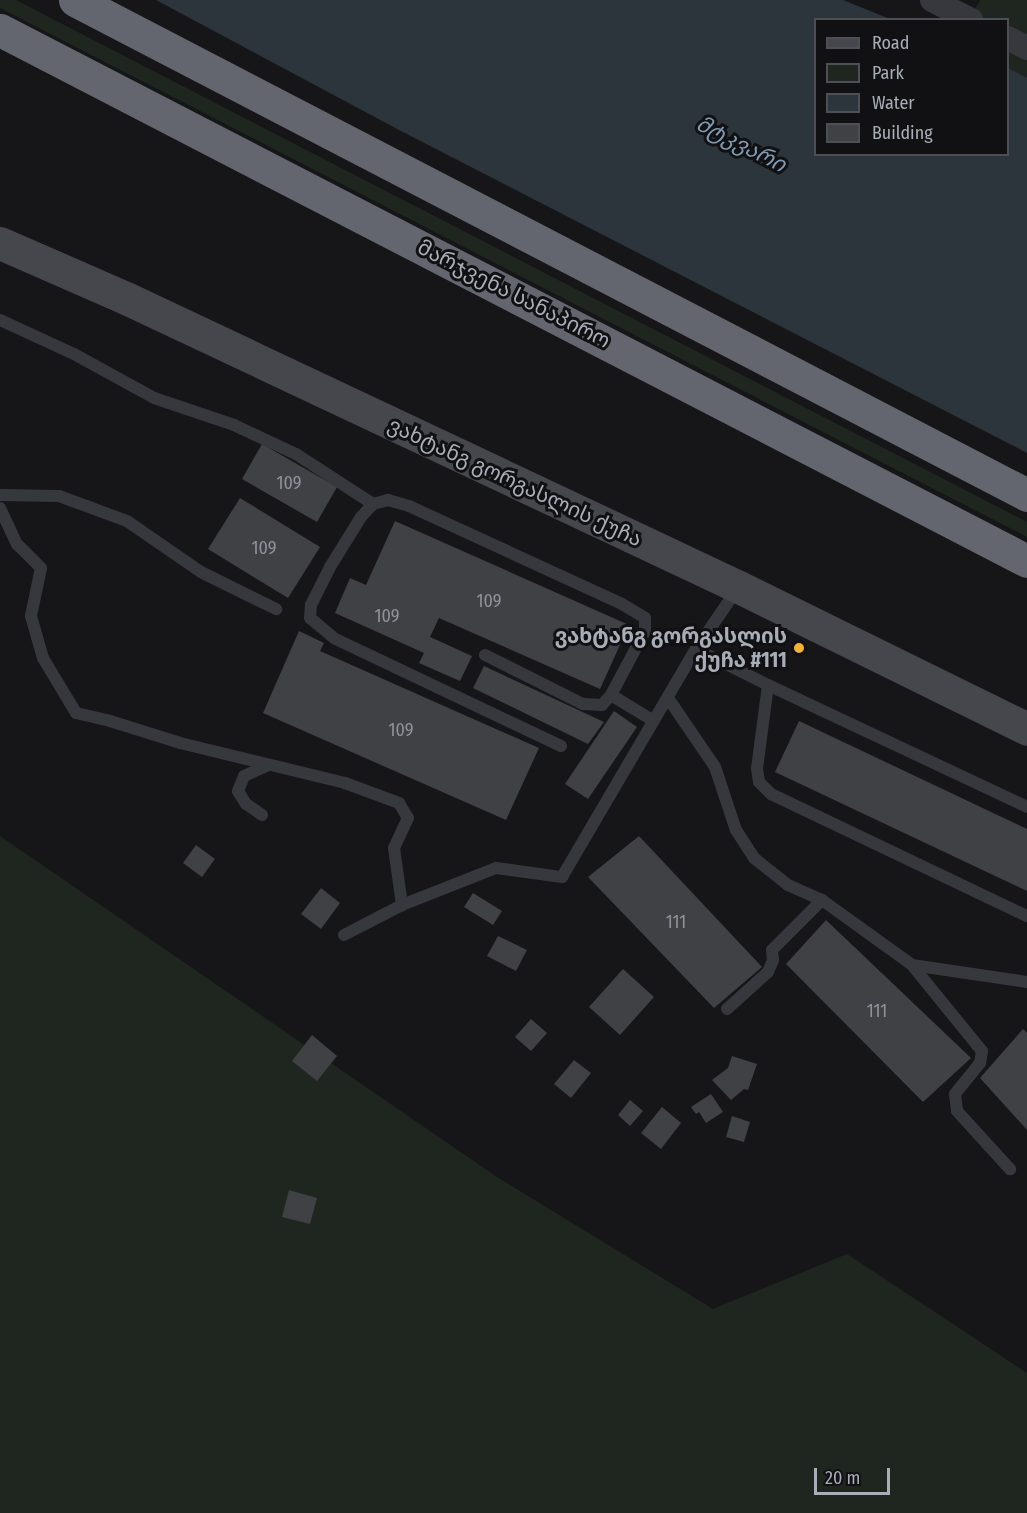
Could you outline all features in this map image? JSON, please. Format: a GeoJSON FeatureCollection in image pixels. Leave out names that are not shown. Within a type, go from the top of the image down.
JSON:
{"type":"FeatureCollection","features":[{"type":"Feature","properties":{"kind":"highway"},"geometry":{"type":"LineString","coordinates":[[75,0],[1027,495]]}},
{"type":"Feature","properties":{"kind":"highway","name":"მარჯვენა სანაპირო"},"geometry":{"type":"LineString","coordinates":[[0,30],[1027,561]]}},
{"type":"Feature","properties":{"kind":"street"},"geometry":{"type":"LineString","coordinates":[[932,0],[967,18]]}},
{"type":"Feature","properties":{"kind":"street"},"geometry":{"type":"LineString","coordinates":[[1009,39],[1027,48]]}},
{"type":"Feature","properties":{"kind":"street","name":"ვახტანგ გორგასლის ქუჩა"},"geometry":{"type":"LineString","coordinates":[[0,243],[139,304],[739,587],[1027,729]]}},
{"type":"Feature","properties":{"kind":"lane"},"geometry":{"type":"LineString","coordinates":[[0,320],[74,354],[154,398],[234,425],[296,454],[374,504]]}},
{"type":"Feature","properties":{"kind":"lane"},"geometry":{"type":"LineString","coordinates":[[0,495],[59,496],[127,522],[201,572],[276,609]]}},
{"type":"Feature","properties":{"kind":"lane"},"geometry":{"type":"LineString","coordinates":[[485,655],[583,704],[602,705],[611,695],[645,632],[645,618],[622,604],[409,506],[388,500],[374,504],[361,517],[330,567],[310,605],[310,618],[334,638],[561,747]]}},
{"type":"Feature","properties":{"kind":"lane"},"geometry":{"type":"LineString","coordinates":[[0,508],[17,544],[41,568],[31,616],[43,658],[76,713],[345,783],[399,803],[408,818],[394,848],[402,905]]}},
{"type":"Feature","properties":{"kind":"lane"},"geometry":{"type":"LineString","coordinates":[[344,935],[402,905],[496,868],[562,877],[606,798],[668,699],[696,649],[739,587]]}},
{"type":"Feature","properties":{"kind":"lane"},"geometry":{"type":"LineString","coordinates":[[696,649],[1027,807]]}},
{"type":"Feature","properties":{"kind":"lane"},"geometry":{"type":"LineString","coordinates":[[768,685],[757,768],[759,782],[771,794],[1027,916]]}},
{"type":"Feature","properties":{"kind":"lane"},"geometry":{"type":"LineString","coordinates":[[611,695],[654,721]]}},
{"type":"Feature","properties":{"kind":"lane"},"geometry":{"type":"LineString","coordinates":[[668,699],[715,767],[736,830],[754,858],[788,885],[822,900],[912,965],[982,1051],[980,1063],[955,1094],[957,1111],[1010,1169]]}},
{"type":"Feature","properties":{"kind":"lane"},"geometry":{"type":"LineString","coordinates":[[262,815],[246,804],[238,791],[244,776],[269,765]]}},
{"type":"Feature","properties":{"kind":"lane"},"geometry":{"type":"LineString","coordinates":[[727,1009],[768,972],[773,960],[772,950],[822,900]]}},
{"type":"Feature","properties":{"kind":"lane"},"geometry":{"type":"LineString","coordinates":[[912,965],[1027,982]]}},
{"type":"Feature","properties":{"kind":"green space"},"geometry":{"type":"Polygon","coordinates":[[[0,0],[16,0],[1027,522],[1027,537],[0,8],[0,0]]]}},
{"type":"Feature","properties":{"kind":"green space"},"geometry":{"type":"Polygon","coordinates":[[[980,0],[1027,0],[1027,79],[1009,69],[1009,18],[970,18],[980,0]]]}},
{"type":"Feature","properties":{"kind":"green space"},"geometry":{"type":"Polygon","coordinates":[[[0,836],[497,1177],[713,1309],[847,1254],[1027,1373],[1027,1513],[0,1513],[0,836]]]}},
{"type":"Feature","properties":{"kind":"water","name":"მტკვარი"},"geometry":{"type":"Polygon","coordinates":[[[156,0],[843,0],[888,18],[814,18],[814,156],[1009,156],[1009,69],[1027,78],[1027,453],[401,131],[156,0]]]}},
{"type":"Feature","properties":{"kind":"building"},"geometry":{"type":"Polygon","coordinates":[[[262,444],[337,487],[317,522],[242,479],[262,444]]]}},
{"type":"Feature","properties":{"kind":"building"},"geometry":{"type":"Polygon","coordinates":[[[240,498],[320,547],[288,598],[208,549],[240,498]]]}},
{"type":"Feature","properties":{"kind":"building"},"geometry":{"type":"Polygon","coordinates":[[[395,521],[629,625],[600,689],[439,618],[430,637],[472,656],[460,681],[419,663],[424,653],[335,613],[350,578],[366,585],[395,521]]]}},
{"type":"Feature","properties":{"kind":"building"},"geometry":{"type":"Polygon","coordinates":[[[299,631],[324,643],[320,651],[539,748],[506,820],[263,713],[299,631]]]}},
{"type":"Feature","properties":{"kind":"building"},"geometry":{"type":"Polygon","coordinates":[[[484,666],[604,722],[588,744],[473,688],[484,666]]]}},
{"type":"Feature","properties":{"kind":"building"},"geometry":{"type":"Polygon","coordinates":[[[614,711],[637,727],[588,799],[565,784],[614,711]]]}},
{"type":"Feature","properties":{"kind":"building"},"geometry":{"type":"Polygon","coordinates":[[[799,721],[1027,829],[1027,891],[775,772],[799,721]]]}},
{"type":"Feature","properties":{"kind":"building"},"geometry":{"type":"Polygon","coordinates":[[[639,836],[762,967],[714,1008],[588,877],[639,836]]]}},
{"type":"Feature","properties":{"kind":"building"},"geometry":{"type":"Polygon","coordinates":[[[196,845],[215,859],[202,877],[183,863],[196,845]]]}},
{"type":"Feature","properties":{"kind":"building"},"geometry":{"type":"Polygon","coordinates":[[[321,888],[340,903],[321,929],[301,914],[321,888]]]}},
{"type":"Feature","properties":{"kind":"building"},"geometry":{"type":"Polygon","coordinates":[[[473,893],[502,911],[493,925],[464,907],[473,893]]]}},
{"type":"Feature","properties":{"kind":"building"},"geometry":{"type":"Polygon","coordinates":[[[826,920],[971,1058],[923,1102],[786,964],[826,920]]]}},
{"type":"Feature","properties":{"kind":"building"},"geometry":{"type":"Polygon","coordinates":[[[498,936],[527,950],[516,971],[487,956],[498,936]]]}},
{"type":"Feature","properties":{"kind":"building"},"geometry":{"type":"Polygon","coordinates":[[[623,969],[654,997],[620,1035],[589,1007],[623,969]]]}},
{"type":"Feature","properties":{"kind":"building"},"geometry":{"type":"Polygon","coordinates":[[[531,1019],[547,1033],[531,1051],[515,1037],[531,1019]]]}},
{"type":"Feature","properties":{"kind":"building"},"geometry":{"type":"Polygon","coordinates":[[[1023,1029],[1027,1033],[1027,1130],[980,1078],[1023,1029]]]}},
{"type":"Feature","properties":{"kind":"building"},"geometry":{"type":"Polygon","coordinates":[[[312,1035],[337,1056],[317,1081],[292,1061],[312,1035]]]}},
{"type":"Feature","properties":{"kind":"building"},"geometry":{"type":"Polygon","coordinates":[[[732,1056],[757,1064],[748,1090],[744,1089],[731,1100],[712,1080],[728,1068],[732,1056]]]}},
{"type":"Feature","properties":{"kind":"building"},"geometry":{"type":"Polygon","coordinates":[[[574,1060],[591,1073],[571,1098],[554,1084],[574,1060]]]}},
{"type":"Feature","properties":{"kind":"building"},"geometry":{"type":"Polygon","coordinates":[[[711,1094],[723,1112],[706,1123],[699,1112],[696,1114],[691,1107],[711,1094]]]}},
{"type":"Feature","properties":{"kind":"building"},"geometry":{"type":"Polygon","coordinates":[[[630,1100],[643,1111],[630,1126],[618,1115],[630,1100]]]}},
{"type":"Feature","properties":{"kind":"building"},"geometry":{"type":"Polygon","coordinates":[[[662,1107],[681,1123],[661,1149],[641,1133],[662,1107]]]}},
{"type":"Feature","properties":{"kind":"building"},"geometry":{"type":"Polygon","coordinates":[[[732,1116],[750,1122],[744,1142],[726,1137],[732,1116]]]}},
{"type":"Feature","properties":{"kind":"building"},"geometry":{"type":"Polygon","coordinates":[[[289,1190],[317,1198],[310,1224],[282,1217],[289,1190]]]}},
{"type":"Feature","properties":{"kind":"place","name":"ვახტანგ გორგასლის ქუჩა #111"},"geometry":{"type":"Point","coordinates":[799,648]}}]}
